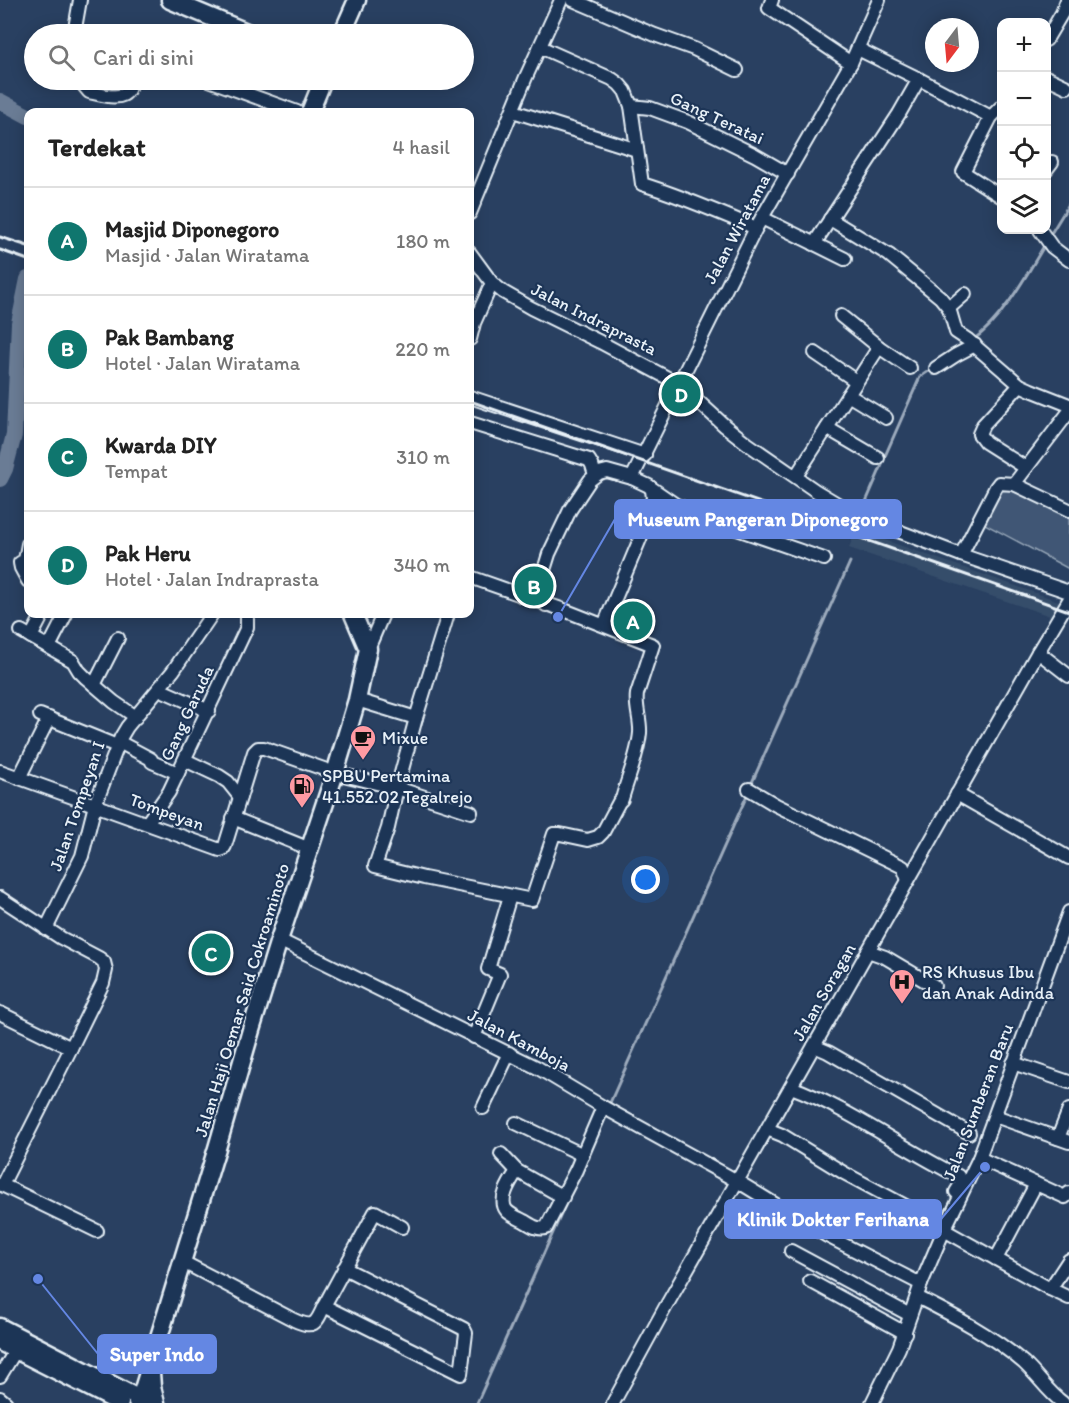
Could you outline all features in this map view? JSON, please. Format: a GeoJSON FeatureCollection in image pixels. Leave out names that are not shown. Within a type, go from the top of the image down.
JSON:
{"type":"FeatureCollection","features":[{"type":"Feature","properties":{"kind":"main road"},"geometry":{"type":"LineString","coordinates":[[170,0],[227,24]]}},
{"type":"Feature","properties":{"kind":"main road"},"geometry":{"type":"LineString","coordinates":[[346,24],[357,0]]}},
{"type":"Feature","properties":{"kind":"main road"},"geometry":{"type":"LineString","coordinates":[[312,108],[319,90]]}},
{"type":"Feature","properties":{"kind":"main road"},"geometry":{"type":"LineString","coordinates":[[355,618],[368,649]]}},
{"type":"Feature","properties":{"kind":"main road","name":"Jalan Haji Oemar Said Cokroaminoto"},"geometry":{"type":"LineString","coordinates":[[142,1402],[146,1380],[181,1261],[279,940],[357,700],[368,649]]}},
{"type":"Feature","properties":{"kind":"main road"},"geometry":{"type":"LineString","coordinates":[[0,1327],[19,1345],[120,1403]]}},
{"type":"Feature","properties":{"kind":"main road"},"geometry":{"type":"LineString","coordinates":[[0,1342],[19,1345],[105,1382],[142,1402]]}},
{"type":"Feature","properties":{"kind":"main road"},"geometry":{"type":"LineString","coordinates":[[105,1382],[128,1384],[141,1375],[152,1360]]}},
{"type":"Feature","properties":{"kind":"main road"},"geometry":{"type":"LineString","coordinates":[[152,1360],[152,1387],[156,1403]]}},
{"type":"Feature","properties":{"kind":"street"},"geometry":{"type":"LineString","coordinates":[[76,24],[80,0]]}},
{"type":"Feature","properties":{"kind":"street"},"geometry":{"type":"LineString","coordinates":[[474,204],[561,0]]}},
{"type":"Feature","properties":{"kind":"street"},"geometry":{"type":"LineString","coordinates":[[573,0],[694,49],[736,70]]}},
{"type":"Feature","properties":{"kind":"street"},"geometry":{"type":"LineString","coordinates":[[772,0],[769,8],[851,63]]}},
{"type":"Feature","properties":{"kind":"street","name":"Jalan Wiratama"},"geometry":{"type":"LineString","coordinates":[[632,478],[759,223],[858,50],[879,0]]}},
{"type":"Feature","properties":{"kind":"street"},"geometry":{"type":"LineString","coordinates":[[1051,33],[1067,0]]}},
{"type":"Feature","properties":{"kind":"street"},"geometry":{"type":"LineString","coordinates":[[540,47],[612,79],[625,91],[631,105],[642,184],[759,223],[814,244],[845,259]]}},
{"type":"Feature","properties":{"kind":"street"},"geometry":{"type":"LineString","coordinates":[[858,50],[919,78],[991,117]]}},
{"type":"Feature","properties":{"kind":"street"},"geometry":{"type":"LineString","coordinates":[[814,244],[899,114],[919,78]]}},
{"type":"Feature","properties":{"kind":"street"},"geometry":{"type":"LineString","coordinates":[[1051,79],[1067,87]]}},
{"type":"Feature","properties":{"kind":"street"},"geometry":{"type":"LineString","coordinates":[[88,90],[116,97],[122,96],[128,90]]}},
{"type":"Feature","properties":{"kind":"street"},"geometry":{"type":"LineString","coordinates":[[236,90],[286,108]]}},
{"type":"Feature","properties":{"kind":"street","name":"Gang Teratai"},"geometry":{"type":"LineString","coordinates":[[631,105],[650,108],[688,122],[788,174]]}},
{"type":"Feature","properties":{"kind":"street"},"geometry":{"type":"LineString","coordinates":[[513,111],[637,150]]}},
{"type":"Feature","properties":{"kind":"street"},"geometry":{"type":"LineString","coordinates":[[997,111],[991,117],[963,172],[997,194]]}},
{"type":"Feature","properties":{"kind":"street"},"geometry":{"type":"LineString","coordinates":[[830,219],[889,255],[940,297],[949,308],[956,332],[1020,385],[1069,405]]}},
{"type":"Feature","properties":{"kind":"street"},"geometry":{"type":"LineString","coordinates":[[1043,234],[1052,246],[1069,260]]}},
{"type":"Feature","properties":{"kind":"street","name":"Jalan Indraprasta"},"geometry":{"type":"LineString","coordinates":[[474,258],[492,283],[503,292],[679,384],[748,444],[816,491],[856,515],[961,555],[1069,592]]}},
{"type":"Feature","properties":{"kind":"street"},"geometry":{"type":"LineString","coordinates":[[474,323],[492,283]]}},
{"type":"Feature","properties":{"kind":"street"},"geometry":{"type":"LineString","coordinates":[[949,308],[965,294]]}},
{"type":"Feature","properties":{"kind":"street"},"geometry":{"type":"LineString","coordinates":[[841,316],[879,347],[910,368]]}},
{"type":"Feature","properties":{"kind":"street"},"geometry":{"type":"LineString","coordinates":[[936,369],[972,343]]}},
{"type":"Feature","properties":{"kind":"street"},"geometry":{"type":"LineString","coordinates":[[796,476],[879,347]]}},
{"type":"Feature","properties":{"kind":"street"},"geometry":{"type":"LineString","coordinates":[[815,353],[856,381]]}},
{"type":"Feature","properties":{"kind":"street"},"geometry":{"type":"LineString","coordinates":[[1020,385],[983,425],[979,434],[985,442],[1026,468]]}},
{"type":"Feature","properties":{"kind":"street"},"geometry":{"type":"LineString","coordinates":[[848,395],[886,418]]}},
{"type":"Feature","properties":{"kind":"street"},"geometry":{"type":"LineString","coordinates":[[474,398],[645,455]]}},
{"type":"Feature","properties":{"kind":"street"},"geometry":{"type":"LineString","coordinates":[[1014,484],[1069,412]]}},
{"type":"Feature","properties":{"kind":"street"},"geometry":{"type":"LineString","coordinates":[[474,424],[589,460],[595,475]]}},
{"type":"Feature","properties":{"kind":"street"},"geometry":{"type":"LineString","coordinates":[[827,428],[878,458]]}},
{"type":"Feature","properties":{"kind":"street"},"geometry":{"type":"LineString","coordinates":[[546,605],[544,570],[549,554],[570,510],[595,475],[601,472],[609,471],[632,478],[676,505],[824,560]]}},
{"type":"Feature","properties":{"kind":"street"},"geometry":{"type":"LineString","coordinates":[[961,555],[1000,483],[1014,484],[1069,510]]}},
{"type":"Feature","properties":{"kind":"street"},"geometry":{"type":"LineString","coordinates":[[604,625],[652,504],[653,493],[648,486]]}},
{"type":"Feature","properties":{"kind":"street"},"geometry":{"type":"LineString","coordinates":[[24,561],[20,563],[24,574]]}},
{"type":"Feature","properties":{"kind":"street"},"geometry":{"type":"LineString","coordinates":[[522,596],[525,588],[544,570]]}},
{"type":"Feature","properties":{"kind":"street"},"geometry":{"type":"LineString","coordinates":[[447,618],[396,788],[388,828],[375,866],[532,900],[554,834],[588,840],[598,837],[622,799],[639,741],[640,717],[637,694],[653,645],[474,578]]}},
{"type":"Feature","properties":{"kind":"street","name":"Jalan Soragan"},"geometry":{"type":"LineString","coordinates":[[613,1403],[1069,600]]}},
{"type":"Feature","properties":{"kind":"street"},"geometry":{"type":"LineString","coordinates":[[40,618],[26,634],[73,661],[94,685],[136,717]]}},
{"type":"Feature","properties":{"kind":"street"},"geometry":{"type":"LineString","coordinates":[[49,647],[64,618]]}},
{"type":"Feature","properties":{"kind":"street","name":"Jalan Tompeyan I"},"geometry":{"type":"LineString","coordinates":[[46,929],[82,856],[95,805],[118,744],[127,727],[173,671],[209,618]]}},
{"type":"Feature","properties":{"kind":"street","name":"Gang Garuda"},"geometry":{"type":"LineString","coordinates":[[147,823],[168,795],[247,627],[247,618]]}},
{"type":"Feature","properties":{"kind":"street"},"geometry":{"type":"LineString","coordinates":[[368,649],[381,618]]}},
{"type":"Feature","properties":{"kind":"street"},"geometry":{"type":"LineString","coordinates":[[94,685],[118,638]]}},
{"type":"Feature","properties":{"kind":"street"},"geometry":{"type":"LineString","coordinates":[[1038,652],[1069,676]]}},
{"type":"Feature","properties":{"kind":"street"},"geometry":{"type":"LineString","coordinates":[[159,688],[208,711]]}},
{"type":"Feature","properties":{"kind":"street"},"geometry":{"type":"LineString","coordinates":[[357,700],[416,718]]}},
{"type":"Feature","properties":{"kind":"street"},"geometry":{"type":"LineString","coordinates":[[19,778],[45,717],[118,744],[178,773]]}},
{"type":"Feature","properties":{"kind":"street"},"geometry":{"type":"LineString","coordinates":[[310,849],[233,818],[254,752],[257,749],[264,748],[335,773],[396,788],[471,812]]}},
{"type":"Feature","properties":{"kind":"street"},"geometry":{"type":"LineString","coordinates":[[185,760],[228,782],[240,797]]}},
{"type":"Feature","properties":{"kind":"street","name":"Tompeyan"},"geometry":{"type":"LineString","coordinates":[[0,771],[217,849],[223,849],[225,846],[233,818]]}},
{"type":"Feature","properties":{"kind":"street"},"geometry":{"type":"LineString","coordinates":[[749,789],[776,805],[903,867],[908,880]]}},
{"type":"Feature","properties":{"kind":"street"},"geometry":{"type":"LineString","coordinates":[[957,794],[1069,858]]}},
{"type":"Feature","properties":{"kind":"street"},"geometry":{"type":"LineString","coordinates":[[474,1037],[500,974],[488,969],[510,896]]}},
{"type":"Feature","properties":{"kind":"street"},"geometry":{"type":"LineString","coordinates":[[0,898],[46,929],[99,958],[105,965],[103,983],[2,1185],[97,1231]]}},
{"type":"Feature","properties":{"kind":"street","name":"Jalan Sumberan Baru"},"geometry":{"type":"LineString","coordinates":[[872,1403],[905,1333],[942,1226],[979,1158],[1013,1063],[1066,932],[1069,912]]}},
{"type":"Feature","properties":{"kind":"street","name":"Jalan Kamboja"},"geometry":{"type":"LineString","coordinates":[[279,940],[538,1068],[608,1110],[737,1181],[827,1236],[921,1284]]}},
{"type":"Feature","properties":{"kind":"street"},"geometry":{"type":"LineString","coordinates":[[868,951],[885,957],[934,986]]}},
{"type":"Feature","properties":{"kind":"street"},"geometry":{"type":"LineString","coordinates":[[0,1013],[71,1048]]}},
{"type":"Feature","properties":{"kind":"street"},"geometry":{"type":"LineString","coordinates":[[814,1046],[969,1133]]}},
{"type":"Feature","properties":{"kind":"street"},"geometry":{"type":"LineString","coordinates":[[483,1108],[509,1053]]}},
{"type":"Feature","properties":{"kind":"street"},"geometry":{"type":"LineString","coordinates":[[1013,1063],[1069,1082]]}},
{"type":"Feature","properties":{"kind":"street"},"geometry":{"type":"LineString","coordinates":[[791,1087],[848,1113],[958,1176],[961,1184],[942,1218],[942,1226]]}},
{"type":"Feature","properties":{"kind":"street"},"geometry":{"type":"LineString","coordinates":[[517,1171],[504,1197],[504,1206],[509,1212],[537,1228],[544,1229],[608,1110]]}},
{"type":"Feature","properties":{"kind":"street"},"geometry":{"type":"LineString","coordinates":[[995,1116],[1063,1140],[1069,1110]]}},
{"type":"Feature","properties":{"kind":"street"},"geometry":{"type":"LineString","coordinates":[[516,1123],[583,1155]]}},
{"type":"Feature","properties":{"kind":"street"},"geometry":{"type":"LineString","coordinates":[[767,1129],[782,1135],[844,1173],[1069,1298]]}},
{"type":"Feature","properties":{"kind":"street"},"geometry":{"type":"LineString","coordinates":[[501,1154],[517,1171],[563,1197]]}},
{"type":"Feature","properties":{"kind":"street"},"geometry":{"type":"LineString","coordinates":[[979,1158],[1065,1197],[1069,1193]]}},
{"type":"Feature","properties":{"kind":"street"},"geometry":{"type":"LineString","coordinates":[[996,1259],[1036,1184]]}},
{"type":"Feature","properties":{"kind":"street"},"geometry":{"type":"LineString","coordinates":[[181,1261],[300,1323],[310,1325],[318,1319],[375,1212],[402,1227]]}},
{"type":"Feature","properties":{"kind":"street"},"geometry":{"type":"LineString","coordinates":[[791,1251],[910,1315]]}},
{"type":"Feature","properties":{"kind":"street"},"geometry":{"type":"LineString","coordinates":[[1050,1289],[1069,1260]]}},
{"type":"Feature","properties":{"kind":"street"},"geometry":{"type":"LineString","coordinates":[[324,1306],[460,1374],[466,1333],[464,1329],[344,1269]]}},
{"type":"Feature","properties":{"kind":"street"},"geometry":{"type":"LineString","coordinates":[[810,1281],[905,1333]]}},
{"type":"Feature","properties":{"kind":"street"},"geometry":{"type":"LineString","coordinates":[[916,1297],[972,1327],[1009,1352],[1025,1364],[1063,1403]]}},
{"type":"Feature","properties":{"kind":"street"},"geometry":{"type":"LineString","coordinates":[[0,1376],[19,1345]]}},
{"type":"Feature","properties":{"kind":"street"},"geometry":{"type":"LineString","coordinates":[[0,1398],[6,1403]]}},
{"type":"Feature","properties":{"kind":"shaded area"},"geometry":{"type":"Polygon","coordinates":[[[999,486],[1017,489],[1069,513],[1069,569],[981,522],[999,486]]]}},
{"type":"Feature","properties":{"kind":"shaded area"},"geometry":{"type":"Polygon","coordinates":[[[856,530],[1064,603],[1056,618],[849,548],[856,530]]]}},
{"type":"Feature","properties":{"kind":"waterway"},"geometry":{"type":"LineString","coordinates":[[0,101],[24,114]]}},
{"type":"Feature","properties":{"kind":"waterway"},"geometry":{"type":"LineString","coordinates":[[1050,235],[1069,204]]}},
{"type":"Feature","properties":{"kind":"waterway"},"geometry":{"type":"LineString","coordinates":[[973,340],[994,321],[1021,284],[1044,246]]}},
{"type":"Feature","properties":{"kind":"waterway"},"geometry":{"type":"LineString","coordinates":[[0,479],[14,435],[19,323],[24,299]]}},
{"type":"Feature","properties":{"kind":"waterway"},"geometry":{"type":"LineString","coordinates":[[885,456],[920,377],[933,368]]}},
{"type":"Feature","properties":{"kind":"waterway"},"geometry":{"type":"LineString","coordinates":[[862,511],[882,465]]}},
{"type":"Feature","properties":{"kind":"waterway"},"geometry":{"type":"LineString","coordinates":[[750,787],[850,562]]}},
{"type":"Feature","properties":{"kind":"waterway"},"geometry":{"type":"LineString","coordinates":[[609,1105],[748,793]]}},
{"type":"Feature","properties":{"kind":"waterway"},"geometry":{"type":"LineString","coordinates":[[477,1403],[568,1199]]}},
{"type":"Feature","properties":{"kind":"railway"},"geometry":{"type":"LineString","coordinates":[[0,237],[24,245]]}},
{"type":"Feature","properties":{"kind":"railway"},"geometry":{"type":"LineString","coordinates":[[0,250],[24,259]]}},
{"type":"Feature","properties":{"kind":"railway"},"geometry":{"type":"LineString","coordinates":[[474,402],[1069,611]]}},
{"type":"Feature","properties":{"kind":"place","name":"Pak Heru"},"geometry":{"type":"Point","coordinates":[681,394]}},
{"type":"Feature","properties":{"kind":"place","name":"Pak Bambang"},"geometry":{"type":"Point","coordinates":[534,586]}},
{"type":"Feature","properties":{"kind":"place","name":"Museum Pangeran Diponegoro"},"geometry":{"type":"Point","coordinates":[558,617]}},
{"type":"Feature","properties":{"kind":"place","name":"Masjid Diponegoro"},"geometry":{"type":"Point","coordinates":[633,621]}},
{"type":"Feature","properties":{"kind":"place","name":"Mixue"},"geometry":{"type":"Point","coordinates":[363,761]}},
{"type":"Feature","properties":{"kind":"place","name":"SPBU Pertamina 41.552.02 Tegalrejo"},"geometry":{"type":"Point","coordinates":[302,809]}},
{"type":"Feature","properties":{"kind":"place","name":"Kwarda DIY"},"geometry":{"type":"Point","coordinates":[211,953]}},
{"type":"Feature","properties":{"kind":"place","name":"RS Khusus Ibu dan Anak Adinda"},"geometry":{"type":"Point","coordinates":[902,1005]}},
{"type":"Feature","properties":{"kind":"place","name":"Klinik Dokter Ferihana"},"geometry":{"type":"Point","coordinates":[985,1167]}},
{"type":"Feature","properties":{"kind":"place","name":"Super Indo"},"geometry":{"type":"Point","coordinates":[38,1279]}}]}
